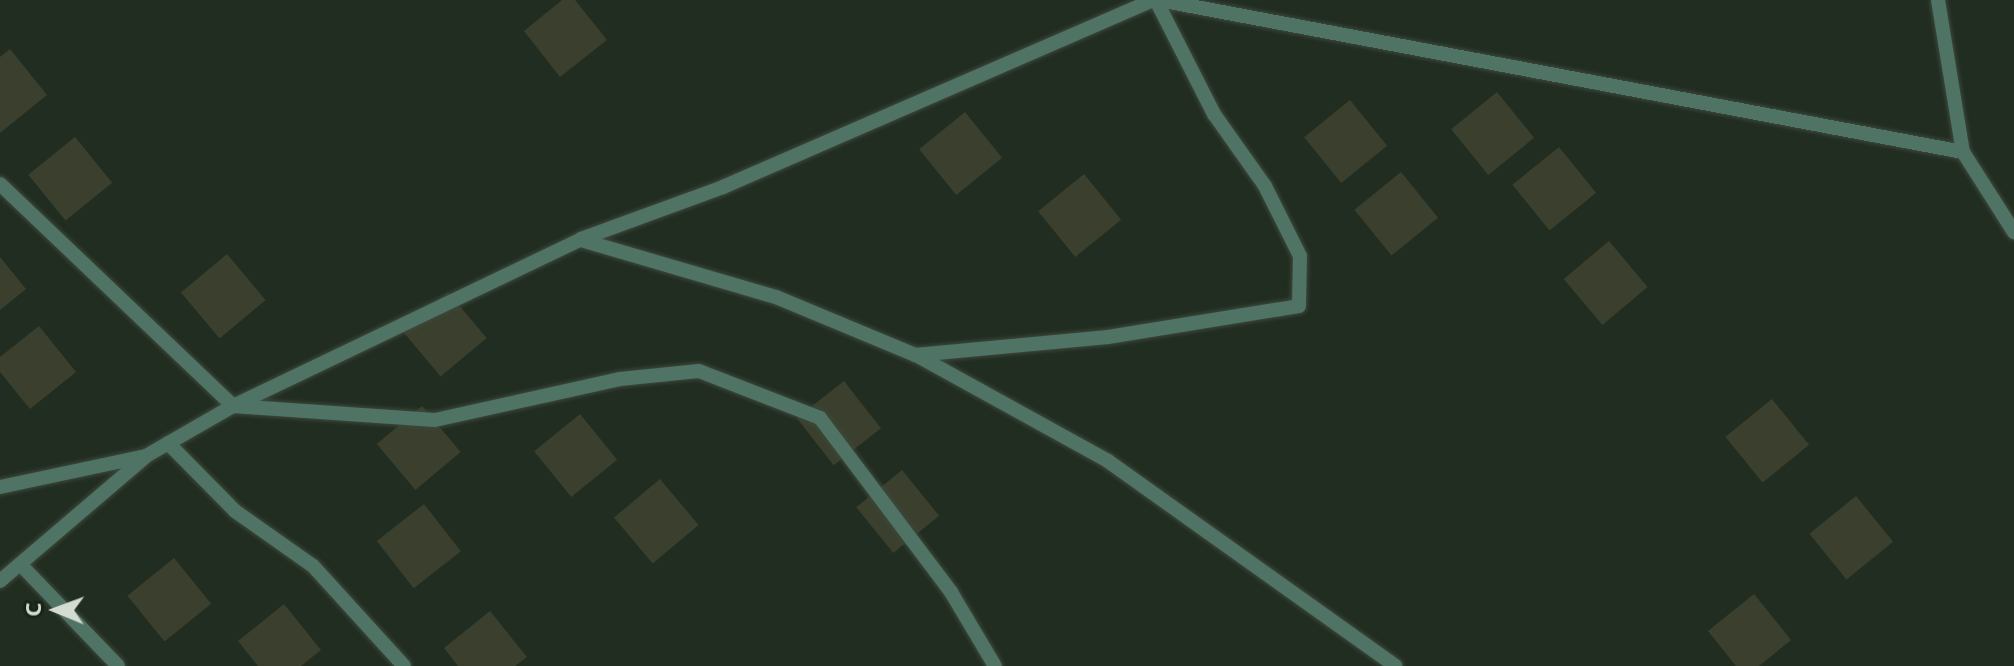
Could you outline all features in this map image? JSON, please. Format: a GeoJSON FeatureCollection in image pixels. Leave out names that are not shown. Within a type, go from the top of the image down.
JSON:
{"type":"FeatureCollection","features":[{"type":"Feature","properties":{"kind":"lane"},"geometry":{"type":"LineString","coordinates":[[0,581],[146,456],[233,406],[581,239],[723,187],[1156,0],[1963,152]]}},
{"type":"Feature","properties":{"kind":"lane"},"geometry":{"type":"LineString","coordinates":[[915,355],[1108,337],[1299,306],[1300,256],[1265,186],[1214,114],[1156,0]]}},
{"type":"Feature","properties":{"kind":"lane"},"geometry":{"type":"LineString","coordinates":[[1938,0],[1963,152],[2014,232]]}},
{"type":"Feature","properties":{"kind":"lane"},"geometry":{"type":"LineString","coordinates":[[0,184],[233,406],[435,420],[620,379],[699,371],[820,418],[951,592],[995,666]]}},
{"type":"Feature","properties":{"kind":"lane"},"geometry":{"type":"LineString","coordinates":[[581,239],[776,297],[915,355],[1108,461],[1395,666]]}},
{"type":"Feature","properties":{"kind":"lane"},"geometry":{"type":"LineString","coordinates":[[168,443],[235,511],[313,566],[404,666]]}},
{"type":"Feature","properties":{"kind":"lane"},"geometry":{"type":"LineString","coordinates":[[0,487],[146,456]]}},
{"type":"Feature","properties":{"kind":"lane"},"geometry":{"type":"LineString","coordinates":[[20,564],[118,666]]}},
{"type":"Feature","properties":{"kind":"building"},"geometry":{"type":"Polygon","coordinates":[[[562,0],[575,0],[607,40],[560,77],[524,31],[562,0]]]}},
{"type":"Feature","properties":{"kind":"building"},"geometry":{"type":"Polygon","coordinates":[[[10,49],[47,95],[0,133],[0,57],[10,49]]]}},
{"type":"Feature","properties":{"kind":"building"},"geometry":{"type":"Polygon","coordinates":[[[1497,92],[1534,138],[1488,175],[1451,129],[1497,92]]]}},
{"type":"Feature","properties":{"kind":"building"},"geometry":{"type":"Polygon","coordinates":[[[1350,100],[1387,146],[1341,183],[1304,137],[1350,100]]]}},
{"type":"Feature","properties":{"kind":"building"},"geometry":{"type":"Polygon","coordinates":[[[965,112],[1002,158],[956,195],[919,149],[965,112]]]}},
{"type":"Feature","properties":{"kind":"building"},"geometry":{"type":"Polygon","coordinates":[[[75,137],[112,183],[66,221],[28,175],[75,137]]]}},
{"type":"Feature","properties":{"kind":"building"},"geometry":{"type":"Polygon","coordinates":[[[1559,147],[1596,193],[1550,231],[1512,185],[1559,147]]]}},
{"type":"Feature","properties":{"kind":"building"},"geometry":{"type":"Polygon","coordinates":[[[1401,172],[1438,218],[1392,256],[1354,210],[1401,172]]]}},
{"type":"Feature","properties":{"kind":"building"},"geometry":{"type":"Polygon","coordinates":[[[1084,174],[1121,220],[1075,257],[1038,211],[1084,174]]]}},
{"type":"Feature","properties":{"kind":"building"},"geometry":{"type":"Polygon","coordinates":[[[1609,241],[1648,287],[1602,325],[1564,279],[1609,241]]]}},
{"type":"Feature","properties":{"kind":"building"},"geometry":{"type":"Polygon","coordinates":[[[227,254],[266,300],[220,339],[181,293],[227,254]]]}},
{"type":"Feature","properties":{"kind":"building"},"geometry":{"type":"Polygon","coordinates":[[[0,257],[26,289],[0,310],[0,257]]]}},
{"type":"Feature","properties":{"kind":"building"},"geometry":{"type":"Polygon","coordinates":[[[448,292],[487,338],[441,377],[402,331],[448,292]]]}},
{"type":"Feature","properties":{"kind":"building"},"geometry":{"type":"Polygon","coordinates":[[[39,326],[76,372],[30,409],[0,372],[0,357],[39,326]]]}},
{"type":"Feature","properties":{"kind":"building"},"geometry":{"type":"Polygon","coordinates":[[[844,381],[881,428],[834,465],[797,418],[844,381]]]}},
{"type":"Feature","properties":{"kind":"building"},"geometry":{"type":"Polygon","coordinates":[[[1772,399],[1809,445],[1763,483],[1725,437],[1772,399]]]}},
{"type":"Feature","properties":{"kind":"building"},"geometry":{"type":"Polygon","coordinates":[[[422,406],[461,452],[415,490],[377,444],[422,406]]]}},
{"type":"Feature","properties":{"kind":"building"},"geometry":{"type":"Polygon","coordinates":[[[580,414],[617,460],[571,497],[534,451],[580,414]]]}},
{"type":"Feature","properties":{"kind":"building"},"geometry":{"type":"Polygon","coordinates":[[[902,470],[939,516],[893,553],[856,507],[902,470]]]}},
{"type":"Feature","properties":{"kind":"building"},"geometry":{"type":"Polygon","coordinates":[[[660,479],[699,525],[653,564],[614,518],[660,479]]]}},
{"type":"Feature","properties":{"kind":"building"},"geometry":{"type":"Polygon","coordinates":[[[1856,496],[1893,542],[1847,580],[1809,534],[1856,496]]]}},
{"type":"Feature","properties":{"kind":"building"},"geometry":{"type":"Polygon","coordinates":[[[424,504],[461,551],[414,588],[377,541],[424,504]]]}},
{"type":"Feature","properties":{"kind":"building"},"geometry":{"type":"Polygon","coordinates":[[[174,558],[211,604],[165,642],[127,596],[174,558]]]}},
{"type":"Feature","properties":{"kind":"building"},"geometry":{"type":"Polygon","coordinates":[[[1754,594],[1791,640],[1759,666],[1736,666],[1708,631],[1754,594]]]}},
{"type":"Feature","properties":{"kind":"building"},"geometry":{"type":"Polygon","coordinates":[[[284,604],[321,650],[301,666],[258,666],[238,641],[284,604]]]}},
{"type":"Feature","properties":{"kind":"building"},"geometry":{"type":"Polygon","coordinates":[[[490,611],[527,657],[515,666],[458,666],[444,648],[490,611]]]}}]}
